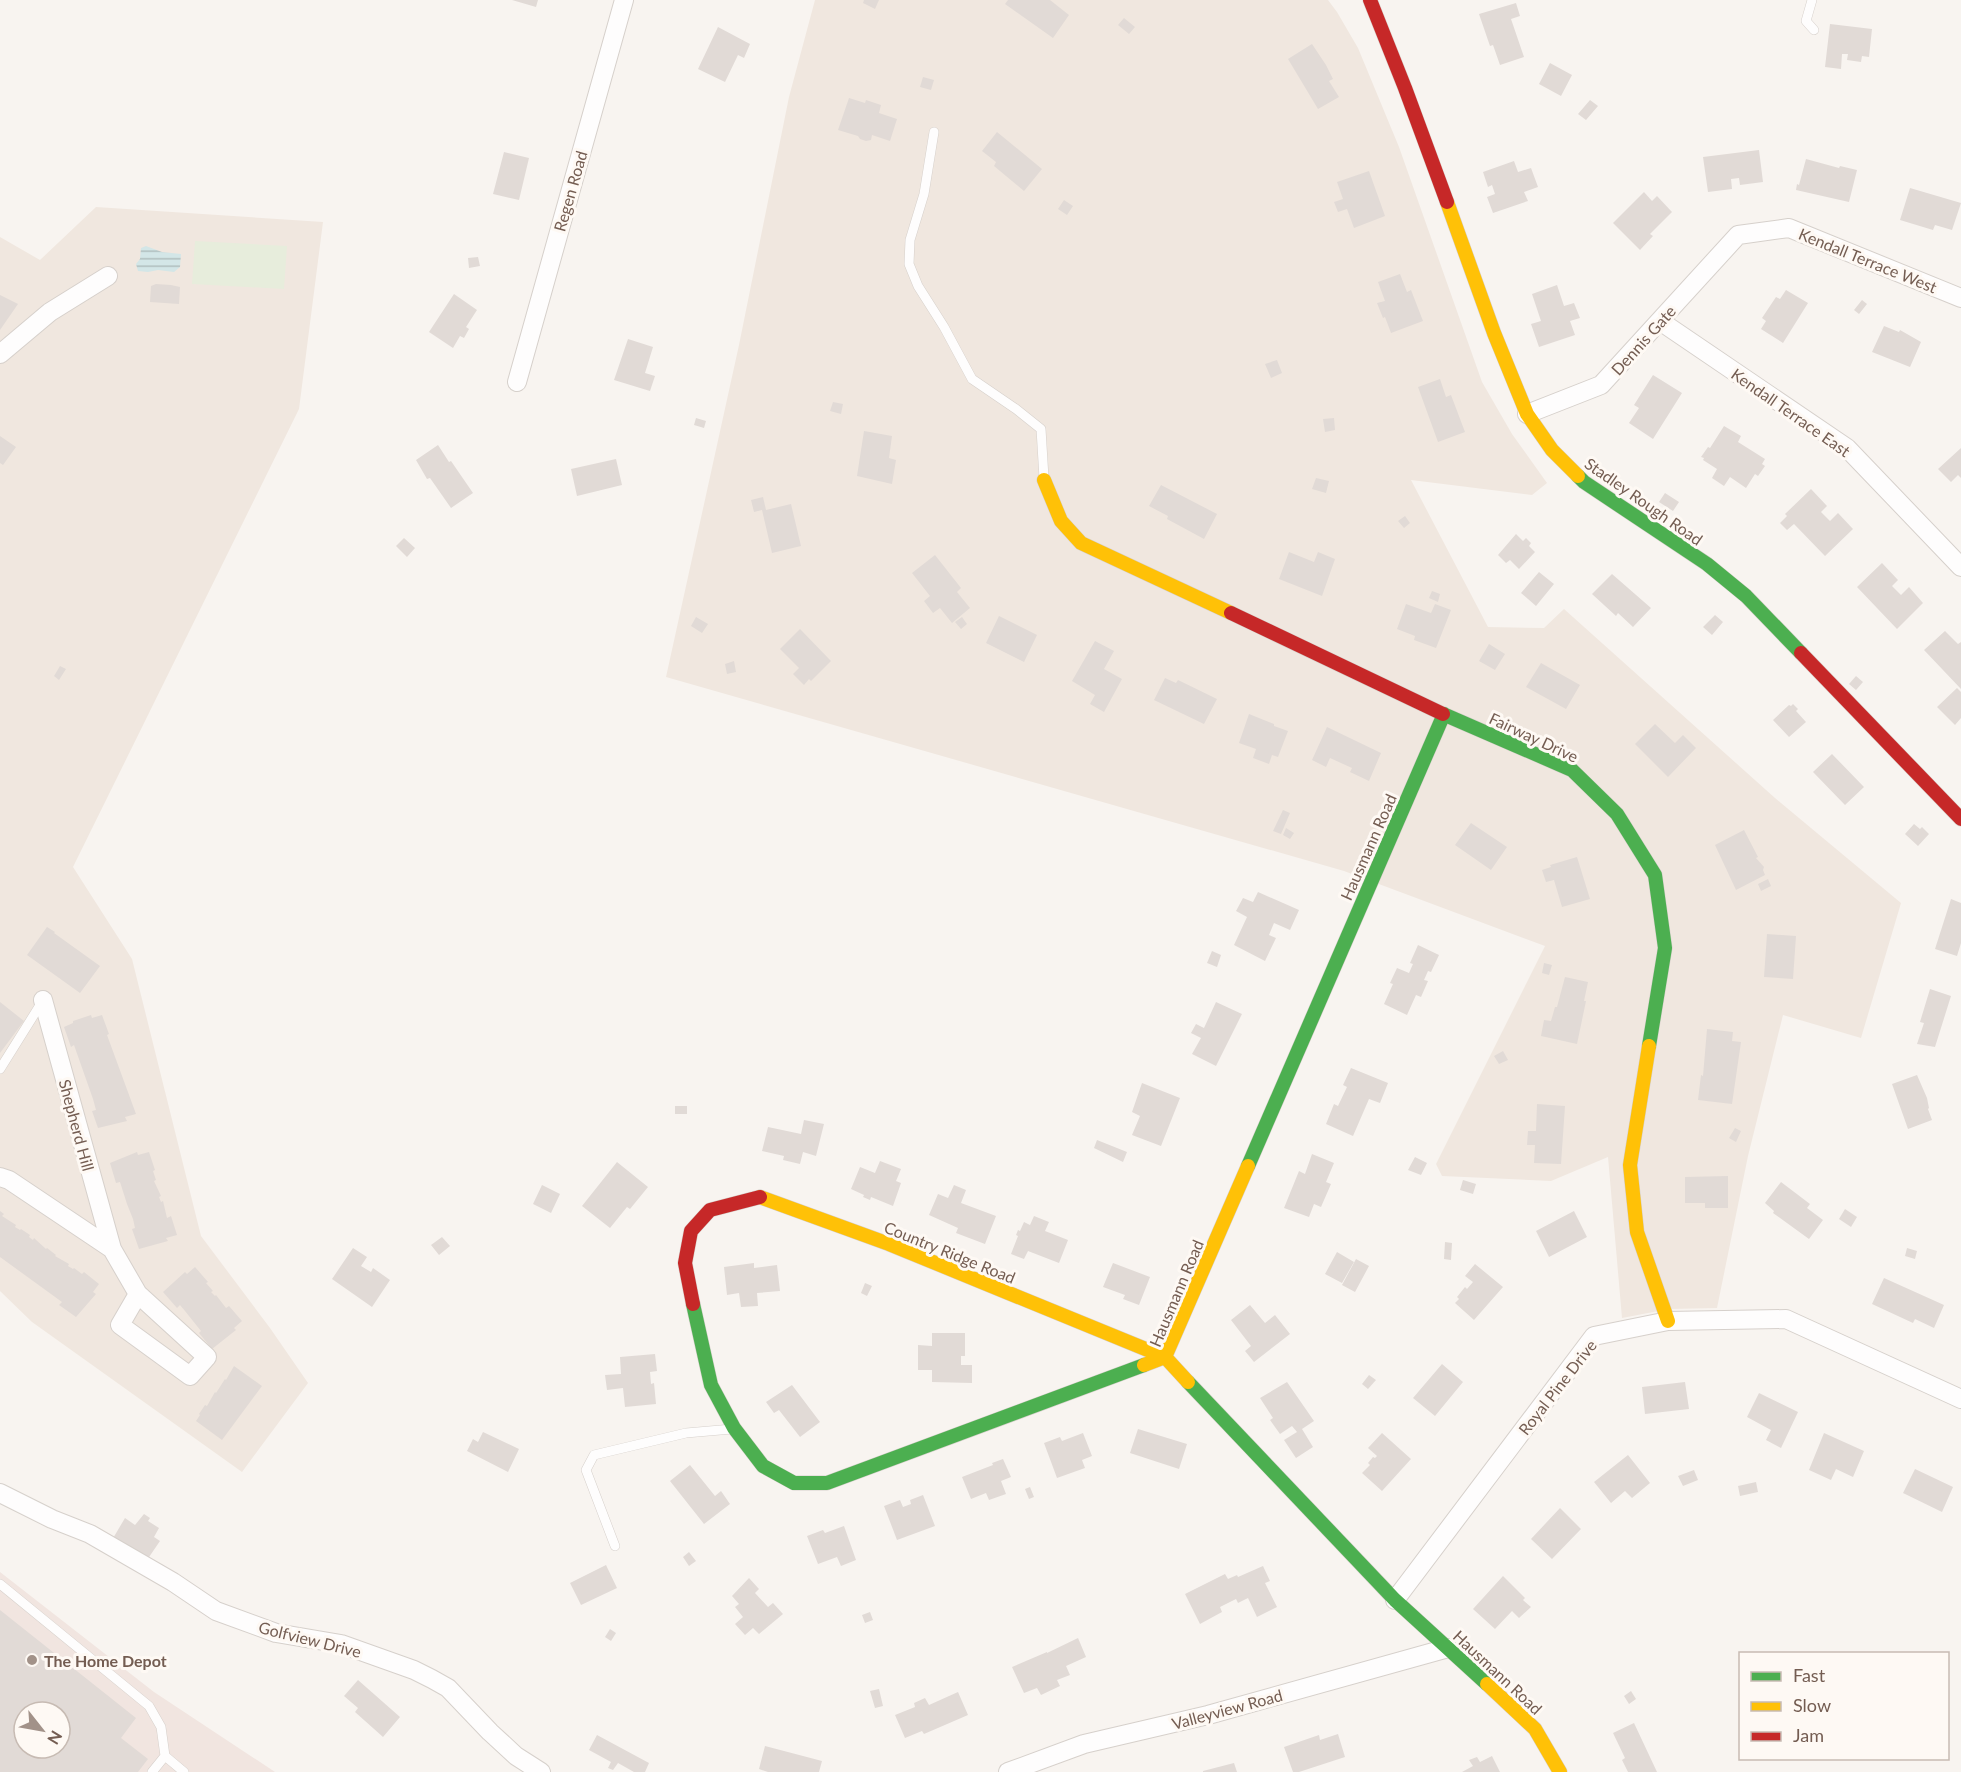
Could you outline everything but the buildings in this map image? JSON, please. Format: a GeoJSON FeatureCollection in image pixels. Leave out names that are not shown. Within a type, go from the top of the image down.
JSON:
{"type":"FeatureCollection","features":[{"type":"Feature","properties":{"kind":"street","name":"Regen Road"},"geometry":{"type":"LineString","coordinates":[[517,382],[624,0]]}},
{"type":"Feature","properties":{"kind":"street","name":"Stadley Rough Road"},"geometry":{"type":"LineString","coordinates":[[1370,0],[1405,88],[1494,333],[1527,414],[1552,450],[1584,482],[1707,564],[1746,596],[1961,819]]}},
{"type":"Feature","properties":{"kind":"street","name":"Kendall Terrace West"},"geometry":{"type":"LineString","coordinates":[[1738,235],[1789,228],[1961,298]]}},
{"type":"Feature","properties":{"kind":"street","name":"Dennis Gate"},"geometry":{"type":"LineString","coordinates":[[1527,414],[1601,385],[1738,235]]}},
{"type":"Feature","properties":{"kind":"street"},"geometry":{"type":"LineString","coordinates":[[0,354],[50,312],[108,276]]}},
{"type":"Feature","properties":{"kind":"street","name":"Kendall Terrace East"},"geometry":{"type":"LineString","coordinates":[[1660,321],[1847,448],[1961,567]]}},
{"type":"Feature","properties":{"kind":"street","name":"Fairway Drive"},"geometry":{"type":"LineString","coordinates":[[1044,480],[1061,521],[1081,543],[1444,714],[1572,770],[1617,814],[1655,875],[1665,948],[1629,1165],[1637,1232],[1668,1321]]}},
{"type":"Feature","properties":{"kind":"street","name":"Hausmann Road"},"geometry":{"type":"LineString","coordinates":[[1444,714],[1165,1357],[1395,1600],[1535,1729],[1560,1772]]}},
{"type":"Feature","properties":{"kind":"street","name":"Shepherd Hill"},"geometry":{"type":"LineString","coordinates":[[43,1000],[112,1249],[138,1294],[207,1357],[190,1376],[120,1325],[138,1294]]}},
{"type":"Feature","properties":{"kind":"street","name":"Shepherd Hill"},"geometry":{"type":"LineString","coordinates":[[0,1177],[9,1180],[112,1249]]}},
{"type":"Feature","properties":{"kind":"street","name":"Country Ridge Road"},"geometry":{"type":"LineString","coordinates":[[760,1197],[889,1244],[1165,1357],[827,1483],[794,1483],[763,1466],[734,1428],[711,1385],[685,1263],[691,1232],[710,1210],[760,1197]]}},
{"type":"Feature","properties":{"kind":"street","name":"Royal Pine Drive"},"geometry":{"type":"LineString","coordinates":[[1395,1600],[1594,1336],[1668,1321],[1786,1319],[1961,1400]]}},
{"type":"Feature","properties":{"kind":"street","name":"Golfview Drive"},"geometry":{"type":"LineString","coordinates":[[0,1493],[52,1519],[90,1534],[173,1582],[216,1611],[276,1633],[341,1644],[414,1670],[432,1679],[448,1688],[516,1756],[541,1772]]}},
{"type":"Feature","properties":{"kind":"street","name":"Valleyview Road"},"geometry":{"type":"LineString","coordinates":[[1008,1772],[1084,1744],[1208,1715],[1448,1648]]}},
{"type":"Feature","properties":{"kind":"lane"},"geometry":{"type":"LineString","coordinates":[[1812,0],[1806,21],[1814,30]]}},
{"type":"Feature","properties":{"kind":"lane"},"geometry":{"type":"LineString","coordinates":[[934,132],[924,194],[910,240],[909,264],[918,286],[944,327],[972,380],[1016,409],[1041,429],[1044,480]]}},
{"type":"Feature","properties":{"kind":"lane"},"geometry":{"type":"LineString","coordinates":[[0,1069],[43,1000]]}},
{"type":"Feature","properties":{"kind":"lane"},"geometry":{"type":"LineString","coordinates":[[615,1546],[586,1470],[594,1455],[686,1433],[734,1428]]}},
{"type":"Feature","properties":{"kind":"lane"},"geometry":{"type":"LineString","coordinates":[[0,1584],[149,1706],[161,1727],[165,1756],[184,1772]]}},
{"type":"Feature","properties":{"kind":"lane"},"geometry":{"type":"LineString","coordinates":[[152,1772],[165,1756]]}},
{"type":"Feature","properties":{"kind":"shaded area"},"geometry":{"type":"Polygon","coordinates":[[[815,0],[1328,0],[1337,12],[1358,48],[1399,147],[1482,382],[1512,434],[1547,483],[1532,495],[1411,480],[1488,627],[1544,628],[1564,609],[1775,798],[1901,903],[1861,1038],[1783,1015],[1748,1156],[1717,1308],[1669,1309],[1622,1318],[1608,1157],[1551,1181],[1442,1176],[1436,1164],[1545,946],[1344,871],[666,677],[739,345],[789,97],[815,0]]]}},
{"type":"Feature","properties":{"kind":"shaded area"},"geometry":{"type":"Polygon","coordinates":[[[96,207],[323,222],[299,409],[73,867],[132,959],[201,1236],[308,1383],[242,1472],[32,1322],[0,1291],[0,237],[40,260],[96,207]]]}},
{"type":"Feature","properties":{"kind":"shaded area"},"geometry":{"type":"Polygon","coordinates":[[[146,246],[162,252],[181,254],[180,267],[174,272],[138,271],[136,264],[140,259],[141,248],[146,246]]]}},
{"type":"Feature","properties":{"kind":"shaded area"},"geometry":{"type":"Polygon","coordinates":[[[0,1572],[154,1692],[275,1772],[0,1772],[0,1572]]]}},
{"type":"Feature","properties":{"kind":"green space"},"geometry":{"type":"Polygon","coordinates":[[[195,241],[287,246],[284,289],[192,284],[195,241]]]}},
{"type":"Feature","properties":{"kind":"traffic: fast"},"geometry":{"type":"LineString","coordinates":[[1578,476],[1707,564],[1746,596],[1801,653]]}},
{"type":"Feature","properties":{"kind":"traffic: fast"},"geometry":{"type":"LineString","coordinates":[[1443,714],[1572,770],[1617,814],[1655,875],[1665,948],[1649,1046]]}},
{"type":"Feature","properties":{"kind":"traffic: fast"},"geometry":{"type":"LineString","coordinates":[[1248,1166],[1444,714]]}},
{"type":"Feature","properties":{"kind":"traffic: fast"},"geometry":{"type":"LineString","coordinates":[[693,1304],[711,1385],[734,1428],[763,1466],[794,1483],[827,1483],[1144,1365]]}},
{"type":"Feature","properties":{"kind":"traffic: fast"},"geometry":{"type":"LineString","coordinates":[[1188,1382],[1395,1600],[1487,1684]]}},
{"type":"Feature","properties":{"kind":"traffic: slow"},"geometry":{"type":"LineString","coordinates":[[1447,202],[1494,333],[1527,414],[1552,450],[1578,476]]}},
{"type":"Feature","properties":{"kind":"traffic: slow"},"geometry":{"type":"LineString","coordinates":[[1044,480],[1061,521],[1081,543],[1231,613]]}},
{"type":"Feature","properties":{"kind":"traffic: slow"},"geometry":{"type":"LineString","coordinates":[[1649,1046],[1630,1165],[1637,1232],[1668,1321]]}},
{"type":"Feature","properties":{"kind":"traffic: slow"},"geometry":{"type":"LineString","coordinates":[[1188,1382],[1165,1357],[1248,1166]]}},
{"type":"Feature","properties":{"kind":"traffic: slow"},"geometry":{"type":"LineString","coordinates":[[760,1197],[889,1244],[1165,1357],[1144,1365]]}},
{"type":"Feature","properties":{"kind":"traffic: slow"},"geometry":{"type":"LineString","coordinates":[[1487,1684],[1535,1729],[1560,1772]]}},
{"type":"Feature","properties":{"kind":"traffic: jam"},"geometry":{"type":"LineString","coordinates":[[1370,0],[1447,202]]}},
{"type":"Feature","properties":{"kind":"traffic: jam"},"geometry":{"type":"LineString","coordinates":[[1231,613],[1443,714]]}},
{"type":"Feature","properties":{"kind":"traffic: jam"},"geometry":{"type":"LineString","coordinates":[[1801,653],[1961,819]]}},
{"type":"Feature","properties":{"kind":"traffic: jam"},"geometry":{"type":"LineString","coordinates":[[693,1304],[685,1263],[691,1231],[710,1210],[760,1197]]}},
{"type":"Feature","properties":{"kind":"place","name":"The Home Depot"},"geometry":{"type":"Point","coordinates":[32,1660]}}]}
